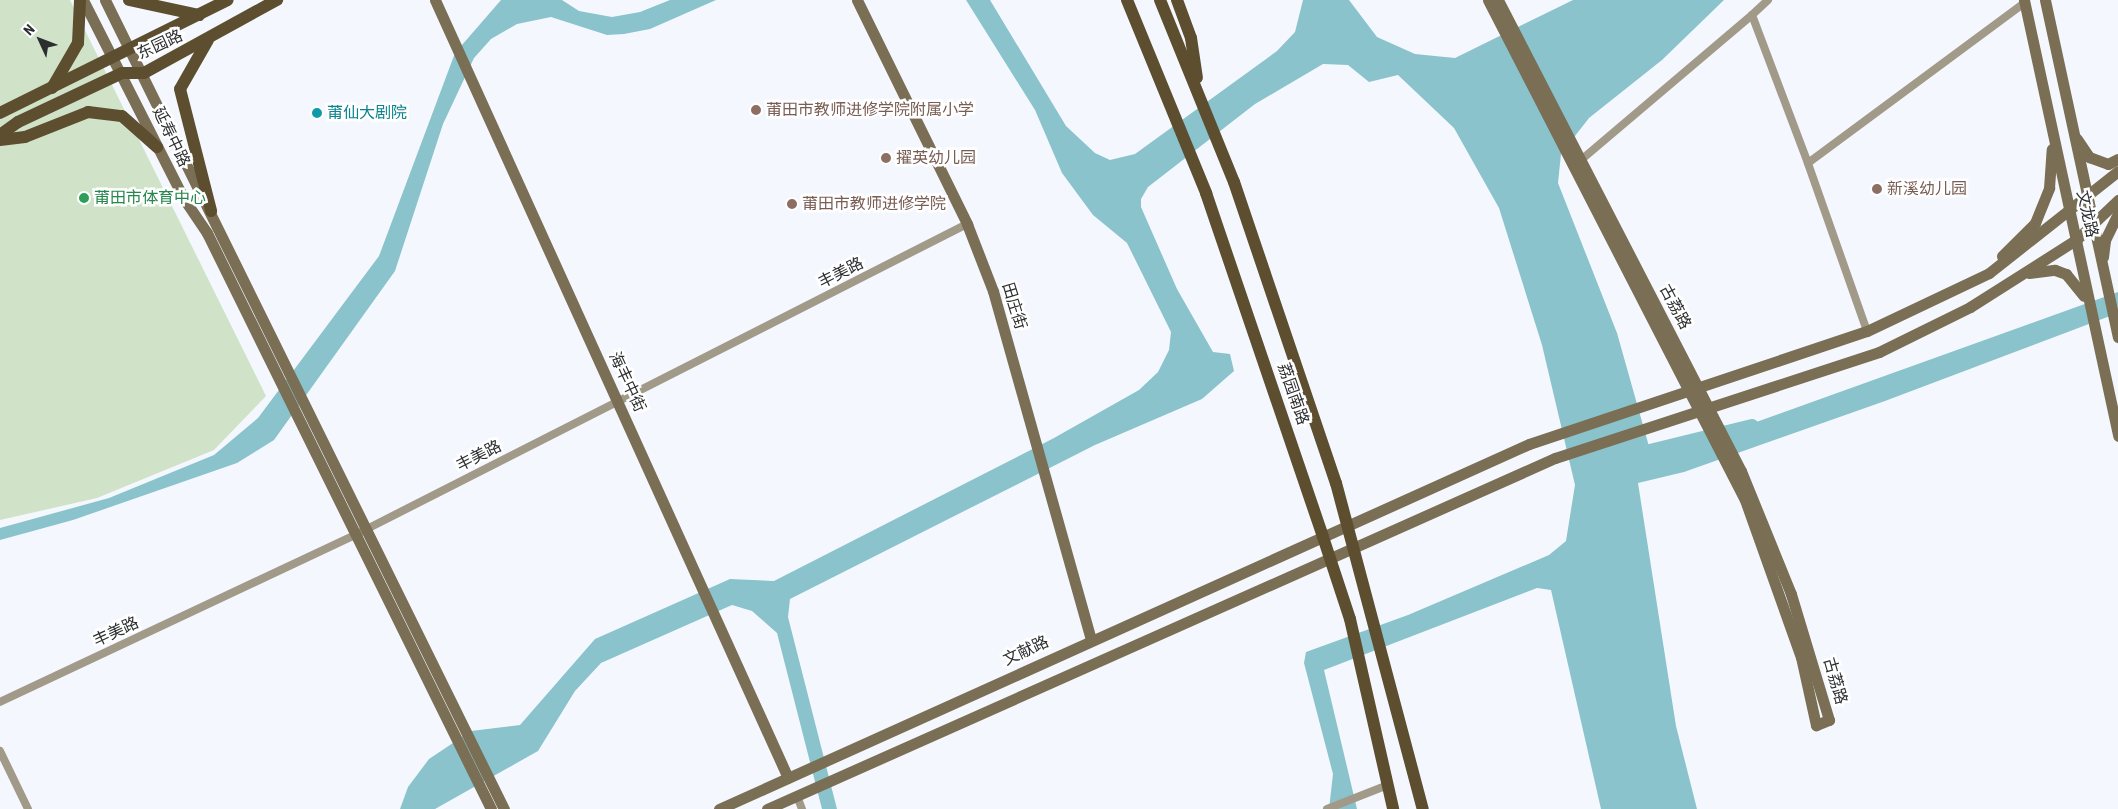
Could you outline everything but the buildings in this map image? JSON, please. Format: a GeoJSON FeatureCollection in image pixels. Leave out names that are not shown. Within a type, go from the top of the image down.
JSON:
{"type":"FeatureCollection","features":[{"type":"Feature","properties":{"kind":"main road","name":"延寿中路"},"geometry":{"type":"LineString","coordinates":[[82,0],[122,74],[157,147],[207,233],[274,367],[305,417]]}},
{"type":"Feature","properties":{"kind":"main road"},"geometry":{"type":"LineString","coordinates":[[52,88],[78,43],[82,0]]}},
{"type":"Feature","properties":{"kind":"main road","name":"延寿中路"},"geometry":{"type":"LineString","coordinates":[[105,0],[144,73],[283,359],[305,417]]}},
{"type":"Feature","properties":{"kind":"main road"},"geometry":{"type":"LineString","coordinates":[[129,0],[199,14]]}},
{"type":"Feature","properties":{"kind":"main road","name":"东园路"},"geometry":{"type":"LineString","coordinates":[[0,113],[228,0]]}},
{"type":"Feature","properties":{"kind":"main road","name":"东园路"},"geometry":{"type":"LineString","coordinates":[[0,135],[18,122],[122,74],[144,73],[277,0]]}},
{"type":"Feature","properties":{"kind":"main road","name":"海丰中街"},"geometry":{"type":"LineString","coordinates":[[435,0],[788,778]]}},
{"type":"Feature","properties":{"kind":"main road","name":"田庄街"},"geometry":{"type":"LineString","coordinates":[[857,0],[967,224],[993,291],[1091,640]]}},
{"type":"Feature","properties":{"kind":"main road","name":"荔园南路"},"geometry":{"type":"LineString","coordinates":[[1127,0],[1190,154],[1330,557],[1350,620],[1393,809]]}},
{"type":"Feature","properties":{"kind":"main road","name":"荔园南路"},"geometry":{"type":"LineString","coordinates":[[1160,0],[1217,140],[1279,310],[1354,546],[1423,809]]}},
{"type":"Feature","properties":{"kind":"main road"},"geometry":{"type":"LineString","coordinates":[[1177,0],[1191,38],[1199,98]]}},
{"type":"Feature","properties":{"kind":"main road","name":"古荔路"},"geometry":{"type":"LineString","coordinates":[[1488,0],[1576,157],[1709,405],[1792,594],[1829,720],[1816,725],[1801,657],[1770,560],[1745,500],[1696,409],[1576,157],[1498,0]]}},
{"type":"Feature","properties":{"kind":"main road","name":"文龙路"},"geometry":{"type":"LineString","coordinates":[[2045,0],[2070,125],[2118,337]]}},
{"type":"Feature","properties":{"kind":"main road","name":"文龙路"},"geometry":{"type":"LineString","coordinates":[[2024,1],[2077,239],[2088,302],[2118,436]]}},
{"type":"Feature","properties":{"kind":"main road"},"geometry":{"type":"LineString","coordinates":[[209,39],[180,89],[211,211]]}},
{"type":"Feature","properties":{"kind":"main road"},"geometry":{"type":"LineString","coordinates":[[0,140],[25,137],[88,112],[122,116],[157,147]]}},
{"type":"Feature","properties":{"kind":"main road"},"geometry":{"type":"LineString","coordinates":[[2070,125],[2089,157],[2108,164],[2118,159]]}},
{"type":"Feature","properties":{"kind":"main road"},"geometry":{"type":"LineString","coordinates":[[1962,286],[2003,255],[2035,223],[2049,188],[2053,137]]}},
{"type":"Feature","properties":{"kind":"main road"},"geometry":{"type":"LineString","coordinates":[[1962,286],[1989,273],[2071,212],[2118,171]]}},
{"type":"Feature","properties":{"kind":"main road"},"geometry":{"type":"LineString","coordinates":[[767,809],[1562,455],[1696,409],[1879,352],[1970,307],[2077,239],[2118,200]]}},
{"type":"Feature","properties":{"kind":"main road"},"geometry":{"type":"LineString","coordinates":[[2103,269],[2105,240],[2118,213]]}},
{"type":"Feature","properties":{"kind":"main road"},"geometry":{"type":"LineString","coordinates":[[2020,275],[2040,270],[2066,274],[2088,302]]}},
{"type":"Feature","properties":{"kind":"main road","name":"文献路"},"geometry":{"type":"LineString","coordinates":[[719,809],[1323,537],[1347,523],[1554,436],[1658,399],[1867,331],[1962,286]]}},
{"type":"Feature","properties":{"kind":"main road"},"geometry":{"type":"LineString","coordinates":[[305,417],[456,726],[491,809]]}},
{"type":"Feature","properties":{"kind":"main road"},"geometry":{"type":"LineString","coordinates":[[456,726],[504,809]]}},
{"type":"Feature","properties":{"kind":"street"},"geometry":{"type":"LineString","coordinates":[[1576,157],[1768,0]]}},
{"type":"Feature","properties":{"kind":"street"},"geometry":{"type":"LineString","coordinates":[[1808,163],[2024,1]]}},
{"type":"Feature","properties":{"kind":"street"},"geometry":{"type":"LineString","coordinates":[[1752,15],[1808,163],[1867,331]]}},
{"type":"Feature","properties":{"kind":"street","name":"丰美路"},"geometry":{"type":"LineString","coordinates":[[0,702],[361,531],[967,224]]}},
{"type":"Feature","properties":{"kind":"street"},"geometry":{"type":"LineString","coordinates":[[0,751],[28,809]]}},
{"type":"Feature","properties":{"kind":"street"},"geometry":{"type":"LineString","coordinates":[[1327,809],[1388,784]]}},
{"type":"Feature","properties":{"kind":"street"},"geometry":{"type":"LineString","coordinates":[[796,796],[802,809]]}},
{"type":"Feature","properties":{"kind":"green space","name":"莆田市体育中心"},"geometry":{"type":"Polygon","coordinates":[[[0,0],[70,0],[266,396],[214,450],[97,498],[0,520],[0,0]]]}},
{"type":"Feature","properties":{"kind":"water"},"geometry":{"type":"Polygon","coordinates":[[[501,0],[562,0],[579,11],[612,17],[640,12],[670,0],[716,0],[650,29],[624,34],[607,35],[551,17],[517,24],[491,39],[474,58],[443,124],[395,271],[274,440],[237,463],[73,520],[0,540],[0,528],[109,498],[214,455],[258,418],[379,256],[455,53],[501,0]]]}},
{"type":"Feature","properties":{"kind":"water"},"geometry":{"type":"Polygon","coordinates":[[[966,0],[990,0],[1066,126],[1095,153],[1110,160],[1135,154],[1277,51],[1295,32],[1303,0],[1349,0],[1377,37],[1415,54],[1455,58],[1573,0],[1724,0],[1662,60],[1589,118],[1561,154],[1558,183],[1617,333],[1650,450],[1673,452],[2118,292],[2118,313],[1885,401],[1684,472],[1638,483],[1676,726],[1697,809],[1601,809],[1551,590],[1537,588],[1324,670],[1357,809],[1329,809],[1333,774],[1304,663],[1306,652],[1408,615],[1549,555],[1566,541],[1575,485],[1542,345],[1499,208],[1454,128],[1398,75],[1369,82],[1348,65],[1323,64],[1255,104],[1148,187],[1141,199],[1141,207],[1177,289],[1213,352],[1230,354],[1234,371],[1202,399],[1095,445],[790,599],[788,617],[837,809],[822,809],[777,633],[752,611],[732,605],[601,663],[575,691],[538,751],[435,809],[400,809],[408,787],[429,759],[471,731],[520,725],[595,639],[730,579],[774,581],[1054,438],[1139,390],[1158,372],[1169,350],[1171,332],[1127,243],[1093,215],[1062,173],[1035,110],[966,0]]]}},
{"type":"Feature","properties":{"kind":"waterway"},"geometry":{"type":"LineString","coordinates":[[1633,455],[1752,426]]}},
{"type":"Feature","properties":{"kind":"place","name":"莆田市教师进修学院附属小学"},"geometry":{"type":"Point","coordinates":[756,110]}},
{"type":"Feature","properties":{"kind":"place","name":"莆仙大剧院"},"geometry":{"type":"Point","coordinates":[317,113]}},
{"type":"Feature","properties":{"kind":"place","name":"擢英幼儿园"},"geometry":{"type":"Point","coordinates":[886,158]}},
{"type":"Feature","properties":{"kind":"place","name":"新溪幼儿园"},"geometry":{"type":"Point","coordinates":[1877,189]}},
{"type":"Feature","properties":{"kind":"place","name":"莆田市体育中心"},"geometry":{"type":"Point","coordinates":[84,198]}},
{"type":"Feature","properties":{"kind":"place","name":"莆田市教师进修学院"},"geometry":{"type":"Point","coordinates":[792,204]}}]}
